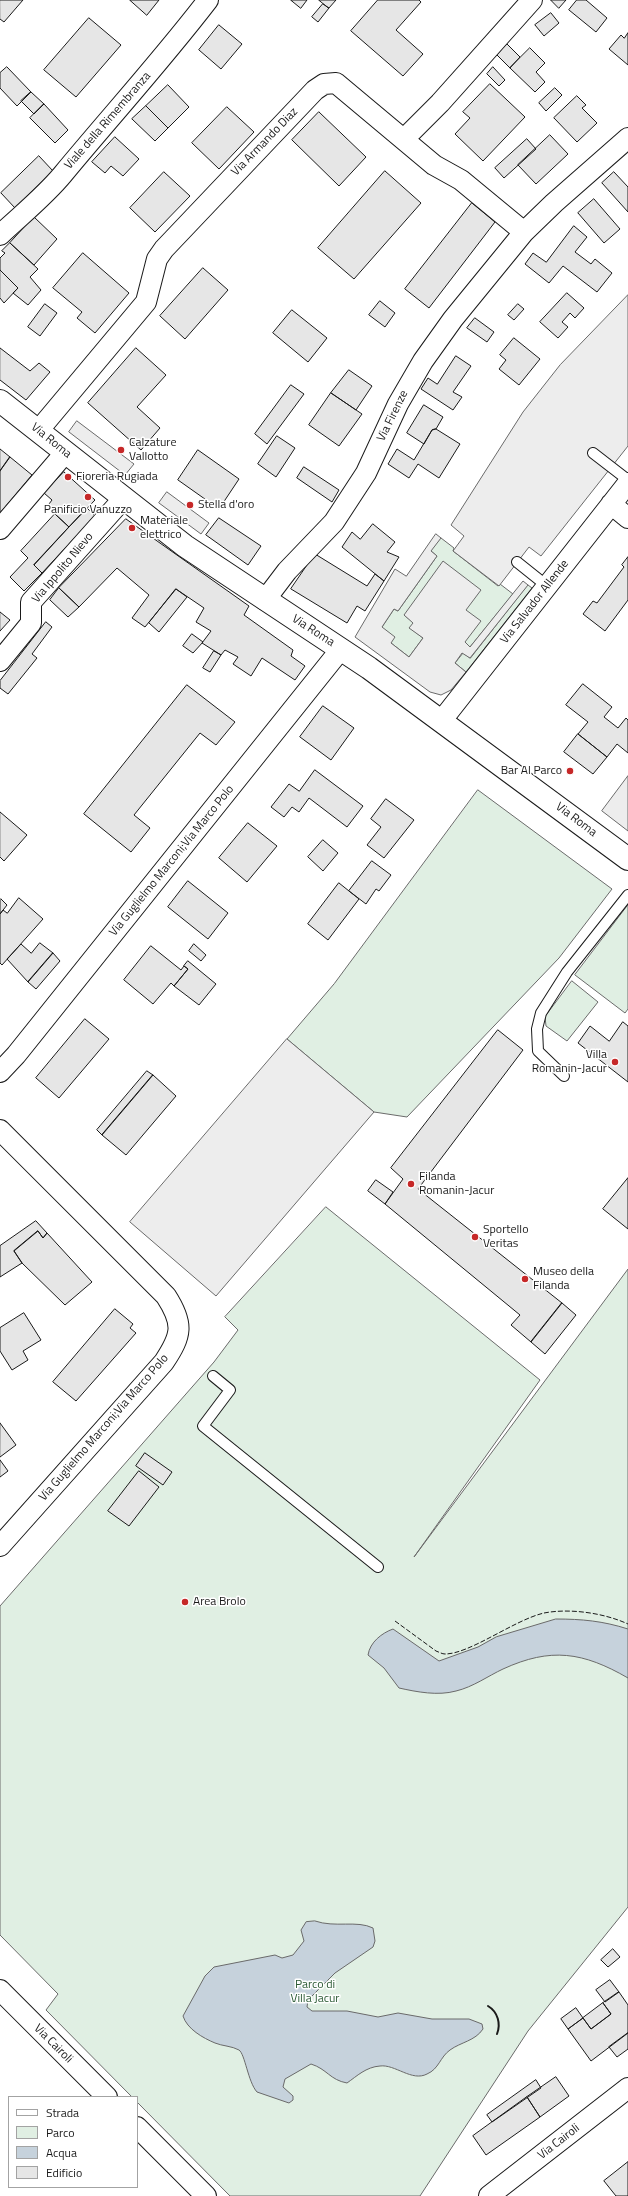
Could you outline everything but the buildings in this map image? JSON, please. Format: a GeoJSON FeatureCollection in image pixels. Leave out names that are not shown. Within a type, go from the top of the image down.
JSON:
{"type":"FeatureCollection","features":[{"type":"Feature","properties":{"kind":"street","name":"Viale della Rimembranza"},"geometry":{"type":"LineString","coordinates":[[0,235],[64,173],[170,49],[208,0]]}},
{"type":"Feature","properties":{"kind":"street"},"geometry":{"type":"LineString","coordinates":[[524,232],[460,180],[434,164],[404,139],[440,104],[532,0]]}},
{"type":"Feature","properties":{"kind":"street","name":"Via Armando Diaz"},"geometry":{"type":"LineString","coordinates":[[38,431],[146,302],[157,260],[164,250],[315,90],[324,84],[336,83],[404,139]]}},
{"type":"Feature","properties":{"kind":"street","name":"Via Firenze"},"geometry":{"type":"LineString","coordinates":[[265,600],[287,571],[334,522],[366,473],[398,404],[423,361],[453,319],[524,232],[554,203],[628,138]]}},
{"type":"Feature","properties":{"kind":"street","name":"Via Roma"},"geometry":{"type":"LineString","coordinates":[[0,402],[185,546],[265,600],[342,649],[442,720],[628,859]]}},
{"type":"Feature","properties":{"kind":"street"},"geometry":{"type":"LineString","coordinates":[[0,529],[65,453]]}},
{"type":"Feature","properties":{"kind":"street","name":"Via Salvador Allende"},"geometry":{"type":"LineString","coordinates":[[442,720],[628,483]]}},
{"type":"Feature","properties":{"kind":"street","name":"Via Ippolito Nievo"},"geometry":{"type":"LineString","coordinates":[[0,661],[31,623],[32,602],[123,499]]}},
{"type":"Feature","properties":{"kind":"street"},"geometry":{"type":"LineString","coordinates":[[611,504],[628,518]]}},
{"type":"Feature","properties":{"kind":"street","name":"Via Guglielmo Marconi;Via Marco Polo"},"geometry":{"type":"LineString","coordinates":[[0,1072],[16,1055],[342,649]]}},
{"type":"Feature","properties":{"kind":"street","name":"Via Guglielmo Marconi;Via Marco Polo"},"geometry":{"type":"LineString","coordinates":[[0,1130],[166,1296],[173,1307],[178,1322],[179,1334],[174,1347],[164,1362],[0,1546]]}},
{"type":"Feature","properties":{"kind":"street","name":"Via Cairoli"},"geometry":{"type":"LineString","coordinates":[[0,1990],[106,2096]]}},
{"type":"Feature","properties":{"kind":"street","name":"Via Cairoli"},"geometry":{"type":"LineString","coordinates":[[489,2196],[628,2088]]}},
{"type":"Feature","properties":{"kind":"street"},"geometry":{"type":"LineString","coordinates":[[138,2128],[206,2196]]}},
{"type":"Feature","properties":{"kind":"lane"},"geometry":{"type":"LineString","coordinates":[[593,453],[628,480]]}},
{"type":"Feature","properties":{"kind":"lane"},"geometry":{"type":"LineString","coordinates":[[517,562],[547,586]]}},
{"type":"Feature","properties":{"kind":"lane"},"geometry":{"type":"LineString","coordinates":[[564,1076],[538,1050],[537,1029],[541,1013],[567,972],[628,895]]}},
{"type":"Feature","properties":{"kind":"lane"},"geometry":{"type":"LineString","coordinates":[[213,1376],[230,1390],[203,1426],[378,1567]]}},
{"type":"Feature","properties":{"kind":"green space"},"geometry":{"type":"Polygon","coordinates":[[[441,538],[454,548],[453,551],[498,586],[500,584],[513,594],[470,647],[465,642],[404,615],[414,623],[410,628],[423,638],[409,657],[391,643],[382,627],[394,609],[398,611],[437,556],[431,551],[441,538]]]}},
{"type":"Feature","properties":{"kind":"green space"},"geometry":{"type":"Polygon","coordinates":[[[528,585],[532,588],[466,672],[455,663],[463,653],[470,658],[528,585]]]}},
{"type":"Feature","properties":{"kind":"green space"},"geometry":{"type":"Polygon","coordinates":[[[478,790],[612,889],[559,958],[407,1117],[374,1112],[287,1039],[334,984],[478,790]]]}},
{"type":"Feature","properties":{"kind":"green space"},"geometry":{"type":"Polygon","coordinates":[[[628,905],[628,1009],[625,1013],[575,975],[628,905]]]}},
{"type":"Feature","properties":{"kind":"green space"},"geometry":{"type":"Polygon","coordinates":[[[572,981],[598,1002],[567,1041],[546,1026],[545,1017],[572,981]]]}},
{"type":"Feature","properties":{"kind":"green space","name":"Parco di Villa Jacur"},"geometry":{"type":"Polygon","coordinates":[[[326,1207],[540,1380],[414,1557],[628,1269],[628,1907],[528,2031],[420,2196],[230,2196],[138,2103],[138,2096],[131,2096],[46,2010],[58,1994],[0,1935],[0,1606],[214,1362],[238,1330],[225,1317],[326,1207]]]}},
{"type":"Feature","properties":{"kind":"shaded area"},"geometry":{"type":"Polygon","coordinates":[[[628,295],[628,446],[541,556],[529,547],[499,586],[453,551],[464,536],[451,525],[523,412],[560,365],[628,295]]]}},
{"type":"Feature","properties":{"kind":"shaded area"},"geometry":{"type":"Polygon","coordinates":[[[77,421],[134,464],[125,475],[69,432],[77,421]]]}},
{"type":"Feature","properties":{"kind":"shaded area"},"geometry":{"type":"Polygon","coordinates":[[[167,492],[209,523],[201,534],[159,503],[167,492]]]}},
{"type":"Feature","properties":{"kind":"shaded area"},"geometry":{"type":"Polygon","coordinates":[[[436,534],[441,538],[431,551],[437,556],[398,611],[394,609],[382,627],[395,637],[391,643],[409,657],[423,638],[409,628],[413,623],[404,615],[443,561],[481,590],[466,610],[481,621],[465,642],[470,647],[523,581],[528,585],[470,658],[462,653],[455,663],[466,672],[451,690],[441,695],[430,692],[355,637],[395,569],[406,576],[436,534]]]}},
{"type":"Feature","properties":{"kind":"shaded area"},"geometry":{"type":"Polygon","coordinates":[[[628,776],[628,831],[602,811],[628,776]]]}},
{"type":"Feature","properties":{"kind":"shaded area"},"geometry":{"type":"Polygon","coordinates":[[[287,1039],[374,1112],[216,1296],[130,1222],[287,1039]]]}},
{"type":"Feature","properties":{"kind":"water"},"geometry":{"type":"Polygon","coordinates":[[[556,1619],[592,1621],[628,1629],[628,1678],[612,1669],[581,1658],[552,1655],[536,1657],[520,1662],[462,1689],[442,1693],[428,1693],[399,1688],[384,1668],[368,1655],[374,1642],[385,1633],[393,1629],[439,1661],[478,1647],[496,1637],[556,1619]]]}},
{"type":"Feature","properties":{"kind":"water"},"geometry":{"type":"Polygon","coordinates":[[[315,1921],[330,1924],[353,1924],[373,1928],[375,1941],[373,1947],[335,1973],[308,2000],[307,2007],[312,2011],[347,2011],[378,2017],[398,2013],[432,2019],[469,2019],[482,2024],[483,2029],[472,2039],[450,2050],[431,2072],[421,2076],[415,2076],[386,2066],[380,2066],[366,2070],[347,2083],[341,2082],[311,2064],[285,2079],[283,2087],[293,2096],[293,2100],[289,2103],[257,2092],[251,2082],[243,2057],[239,2050],[215,2043],[201,2036],[188,2025],[183,2016],[205,1976],[214,1967],[275,1955],[282,1958],[293,1955],[304,1941],[301,1930],[306,1922],[315,1921]]]}},
{"type":"Feature","properties":{"kind":"fence"},"geometry":{"type":"LineString","coordinates":[[395,1621],[436,1651],[445,1654],[455,1653],[467,1649],[519,1622],[544,1613],[565,1611],[587,1612],[619,1620],[628,1624]]}},
{"type":"Feature","properties":{"kind":"wall"},"geometry":{"type":"LineString","coordinates":[[488,2006],[498,2018],[499,2026],[497,2034]]}},
{"type":"Feature","properties":{"kind":"place","name":"Calzature Vallotto"},"geometry":{"type":"Point","coordinates":[121,450]}},
{"type":"Feature","properties":{"kind":"place","name":"Fioreria Rugiada"},"geometry":{"type":"Point","coordinates":[68,477]}},
{"type":"Feature","properties":{"kind":"place","name":"Panificio Vanuzzo"},"geometry":{"type":"Point","coordinates":[88,497]}},
{"type":"Feature","properties":{"kind":"place","name":"Stella d'oro"},"geometry":{"type":"Point","coordinates":[190,505]}},
{"type":"Feature","properties":{"kind":"place","name":"Materiale elettrico"},"geometry":{"type":"Point","coordinates":[132,528]}},
{"type":"Feature","properties":{"kind":"place","name":"Bar Al Parco"},"geometry":{"type":"Point","coordinates":[570,771]}},
{"type":"Feature","properties":{"kind":"place","name":"Villa Romanin-Jacur"},"geometry":{"type":"Point","coordinates":[615,1062]}},
{"type":"Feature","properties":{"kind":"place","name":"Filanda Romanin-Jacur"},"geometry":{"type":"Point","coordinates":[411,1184]}},
{"type":"Feature","properties":{"kind":"place","name":"Sportello Veritas"},"geometry":{"type":"Point","coordinates":[475,1237]}},
{"type":"Feature","properties":{"kind":"place","name":"Museo della Filanda"},"geometry":{"type":"Point","coordinates":[525,1279]}},
{"type":"Feature","properties":{"kind":"place","name":"Area Brolo"},"geometry":{"type":"Point","coordinates":[185,1602]}}]}
